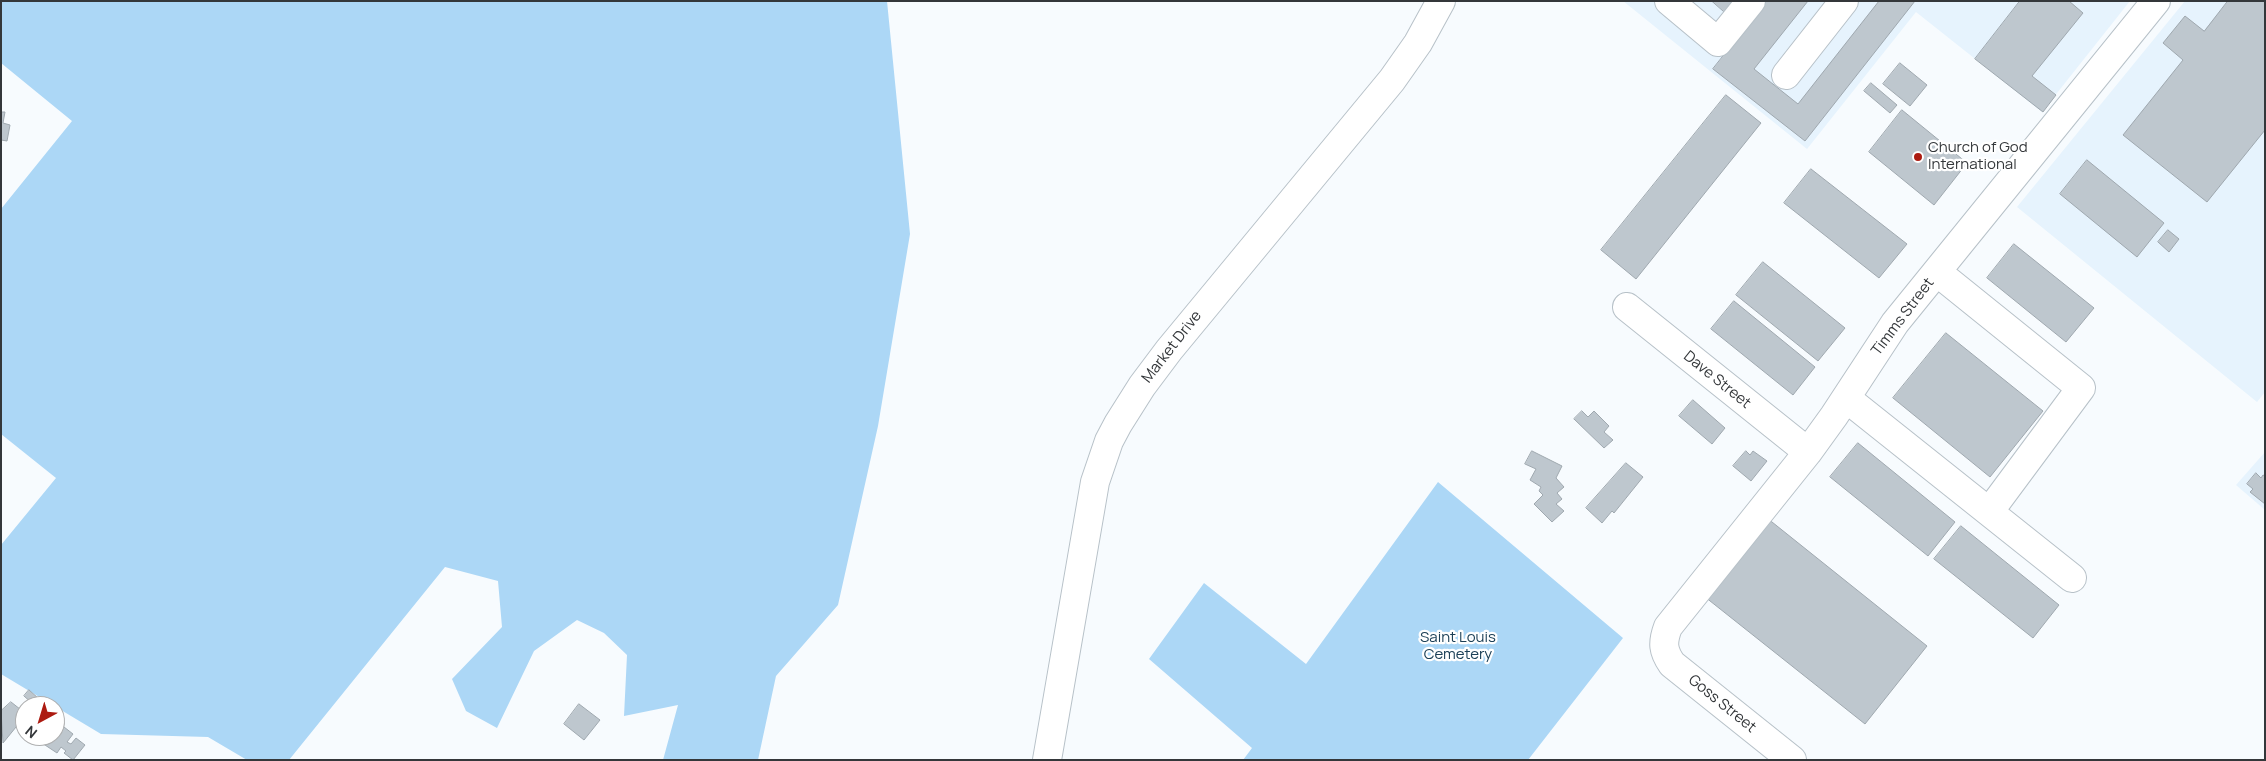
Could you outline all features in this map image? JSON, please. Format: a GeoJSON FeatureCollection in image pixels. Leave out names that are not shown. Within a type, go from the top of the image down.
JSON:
{"type":"FeatureCollection","features":[{"type":"Feature","properties":{"kind":"street","name":"Market Drive"},"geometry":{"type":"LineString","coordinates":[[1047,760],[1090,502],[1102,460],[1118,424],[1142,386],[1169,350],[1405,62],[1418,43],[1441,1]]}},
{"type":"Feature","properties":{"kind":"street"},"geometry":{"type":"LineString","coordinates":[[1669,1],[1718,42],[1751,1]]}},
{"type":"Feature","properties":{"kind":"street"},"geometry":{"type":"LineString","coordinates":[[1786,75],[1844,1]]}},
{"type":"Feature","properties":{"kind":"street","name":"Timms Street"},"geometry":{"type":"LineString","coordinates":[[1663,641],[1668,627],[1808,452],[1846,398],[1894,323],[2156,1]]}},
{"type":"Feature","properties":{"kind":"street"},"geometry":{"type":"LineString","coordinates":[[1937,272],[2081,388],[1989,512]]}},
{"type":"Feature","properties":{"kind":"street","name":"Dave Street"},"geometry":{"type":"LineString","coordinates":[[1627,307],[1808,452]]}},
{"type":"Feature","properties":{"kind":"street"},"geometry":{"type":"LineString","coordinates":[[1846,398],[2072,578]]}},
{"type":"Feature","properties":{"kind":"street","name":"Goss Street"},"geometry":{"type":"LineString","coordinates":[[1663,641],[1665,653],[1672,664],[1792,760]]}},
{"type":"Feature","properties":{"kind":"shaded area"},"geometry":{"type":"Polygon","coordinates":[[[1623,1],[2130,1],[2042,112],[1916,12],[1807,149],[1623,1]]]}},
{"type":"Feature","properties":{"kind":"shaded area"},"geometry":{"type":"Polygon","coordinates":[[[2185,1],[2265,1],[2265,392],[2257,402],[2017,207],[2185,1]]]}},
{"type":"Feature","properties":{"kind":"shaded area"},"geometry":{"type":"Polygon","coordinates":[[[2265,452],[2265,510],[2236,485],[2265,452]]]}},
{"type":"Feature","properties":{"kind":"green space"},"geometry":{"type":"Polygon","coordinates":[[[1,1],[887,1],[910,234],[878,426],[838,605],[776,676],[758,760],[663,760],[678,705],[624,716],[627,655],[604,633],[577,620],[534,651],[497,728],[466,711],[452,679],[502,627],[498,581],[445,567],[289,760],[247,760],[208,737],[101,734],[65,712],[65,696],[38,696],[1,674],[1,545],[56,478],[1,434],[1,209],[72,121],[1,63],[1,1]]]}},
{"type":"Feature","properties":{"kind":"green space","name":"Saint Louis Cemetery"},"geometry":{"type":"Polygon","coordinates":[[[1438,482],[1623,638],[1528,760],[1243,760],[1252,748],[1149,659],[1204,583],[1306,664],[1438,482]]]}},
{"type":"Feature","properties":{"kind":"building"},"geometry":{"type":"Polygon","coordinates":[[[1712,1],[1737,1],[1727,14],[1712,1]]]}},
{"type":"Feature","properties":{"kind":"building"},"geometry":{"type":"Polygon","coordinates":[[[1767,1],[1808,1],[1754,69],[1798,104],[1879,1],[1915,1],[1805,141],[1713,69],[1767,1]]]}},
{"type":"Feature","properties":{"kind":"building"},"geometry":{"type":"Polygon","coordinates":[[[2020,1],[2069,1],[2083,13],[2032,76],[2056,95],[2043,112],[1975,59],[2020,1]]]}},
{"type":"Feature","properties":{"kind":"building"},"geometry":{"type":"Polygon","coordinates":[[[2228,1],[2265,1],[2265,130],[2207,202],[2123,135],[2183,60],[2163,43],[2185,16],[2204,31],[2228,1]]]}},
{"type":"Feature","properties":{"kind":"building"},"geometry":{"type":"Polygon","coordinates":[[[1900,63],[1927,85],[1910,106],[1883,84],[1900,63]]]}},
{"type":"Feature","properties":{"kind":"building"},"geometry":{"type":"Polygon","coordinates":[[[1871,83],[1897,105],[1890,113],[1864,91],[1871,83]]]}},
{"type":"Feature","properties":{"kind":"building"},"geometry":{"type":"Polygon","coordinates":[[[1726,95],[1761,123],[1636,279],[1601,250],[1726,95]]]}},
{"type":"Feature","properties":{"kind":"building","name":"Church of God International"},"geometry":{"type":"Polygon","coordinates":[[[1902,110],[1967,163],[1934,205],[1869,152],[1902,110]]]}},
{"type":"Feature","properties":{"kind":"building"},"geometry":{"type":"Polygon","coordinates":[[[1,112],[5,112],[3,123],[10,125],[7,141],[1,140],[1,112]]]}},
{"type":"Feature","properties":{"kind":"building"},"geometry":{"type":"Polygon","coordinates":[[[2087,160],[2164,223],[2137,257],[2060,194],[2087,160]]]}},
{"type":"Feature","properties":{"kind":"building"},"geometry":{"type":"Polygon","coordinates":[[[1811,169],[1907,244],[1879,278],[1784,203],[1811,169]]]}},
{"type":"Feature","properties":{"kind":"building"},"geometry":{"type":"Polygon","coordinates":[[[2168,230],[2179,239],[2169,252],[2158,242],[2168,230]]]}},
{"type":"Feature","properties":{"kind":"building"},"geometry":{"type":"Polygon","coordinates":[[[2014,244],[2094,308],[2066,342],[1987,278],[2014,244]]]}},
{"type":"Feature","properties":{"kind":"building"},"geometry":{"type":"Polygon","coordinates":[[[1763,262],[1845,328],[1818,361],[1736,295],[1763,262]]]}},
{"type":"Feature","properties":{"kind":"building"},"geometry":{"type":"Polygon","coordinates":[[[1734,301],[1815,367],[1793,395],[1711,329],[1734,301]]]}},
{"type":"Feature","properties":{"kind":"building"},"geometry":{"type":"Polygon","coordinates":[[[1946,333],[2043,411],[1990,477],[1893,398],[1946,333]]]}},
{"type":"Feature","properties":{"kind":"building"},"geometry":{"type":"Polygon","coordinates":[[[1693,400],[1725,428],[1712,444],[1679,416],[1693,400]]]}},
{"type":"Feature","properties":{"kind":"building"},"geometry":{"type":"Polygon","coordinates":[[[1582,411],[1588,417],[1594,411],[1609,426],[1604,432],[1613,440],[1604,448],[1574,419],[1582,411]]]}},
{"type":"Feature","properties":{"kind":"building"},"geometry":{"type":"Polygon","coordinates":[[[1858,443],[1955,522],[1928,556],[1830,477],[1858,443]]]}},
{"type":"Feature","properties":{"kind":"building"},"geometry":{"type":"Polygon","coordinates":[[[1532,451],[1562,466],[1556,478],[1564,487],[1557,493],[1562,499],[1556,504],[1564,511],[1552,522],[1534,504],[1543,495],[1539,491],[1541,487],[1530,480],[1536,469],[1525,464],[1532,451]]]}},
{"type":"Feature","properties":{"kind":"building"},"geometry":{"type":"Polygon","coordinates":[[[1746,451],[1750,455],[1753,451],[1767,461],[1751,481],[1733,466],[1746,451]]]}},
{"type":"Feature","properties":{"kind":"building"},"geometry":{"type":"Polygon","coordinates":[[[1626,463],[1643,477],[1614,513],[1612,511],[1602,523],[1586,508],[1626,463]]]}},
{"type":"Feature","properties":{"kind":"building"},"geometry":{"type":"Polygon","coordinates":[[[2256,473],[2261,478],[2263,475],[2265,476],[2265,504],[2250,492],[2253,489],[2247,484],[2256,473]]]}},
{"type":"Feature","properties":{"kind":"building"},"geometry":{"type":"Polygon","coordinates":[[[1762,514],[1927,646],[1865,724],[1700,593],[1762,514]]]}},
{"type":"Feature","properties":{"kind":"building"},"geometry":{"type":"Polygon","coordinates":[[[1961,526],[2059,605],[2033,638],[1934,559],[1961,526]]]}},
{"type":"Feature","properties":{"kind":"building"},"geometry":{"type":"Polygon","coordinates":[[[29,690],[36,696],[24,696],[29,690]]]}},
{"type":"Feature","properties":{"kind":"building"},"geometry":{"type":"Polygon","coordinates":[[[11,702],[15,705],[15,728],[3,743],[1,711],[11,702]]]}},
{"type":"Feature","properties":{"kind":"building"},"geometry":{"type":"Polygon","coordinates":[[[579,704],[600,720],[584,740],[564,724],[579,704]]]}},
{"type":"Feature","properties":{"kind":"building"},"geometry":{"type":"Polygon","coordinates":[[[65,728],[73,734],[67,742],[71,744],[76,738],[85,745],[73,760],[64,753],[66,751],[61,747],[57,753],[46,746],[65,746],[65,728]]]}},
{"type":"Feature","properties":{"kind":"place","name":"Church of God International"},"geometry":{"type":"Point","coordinates":[1918,157]}}]}
